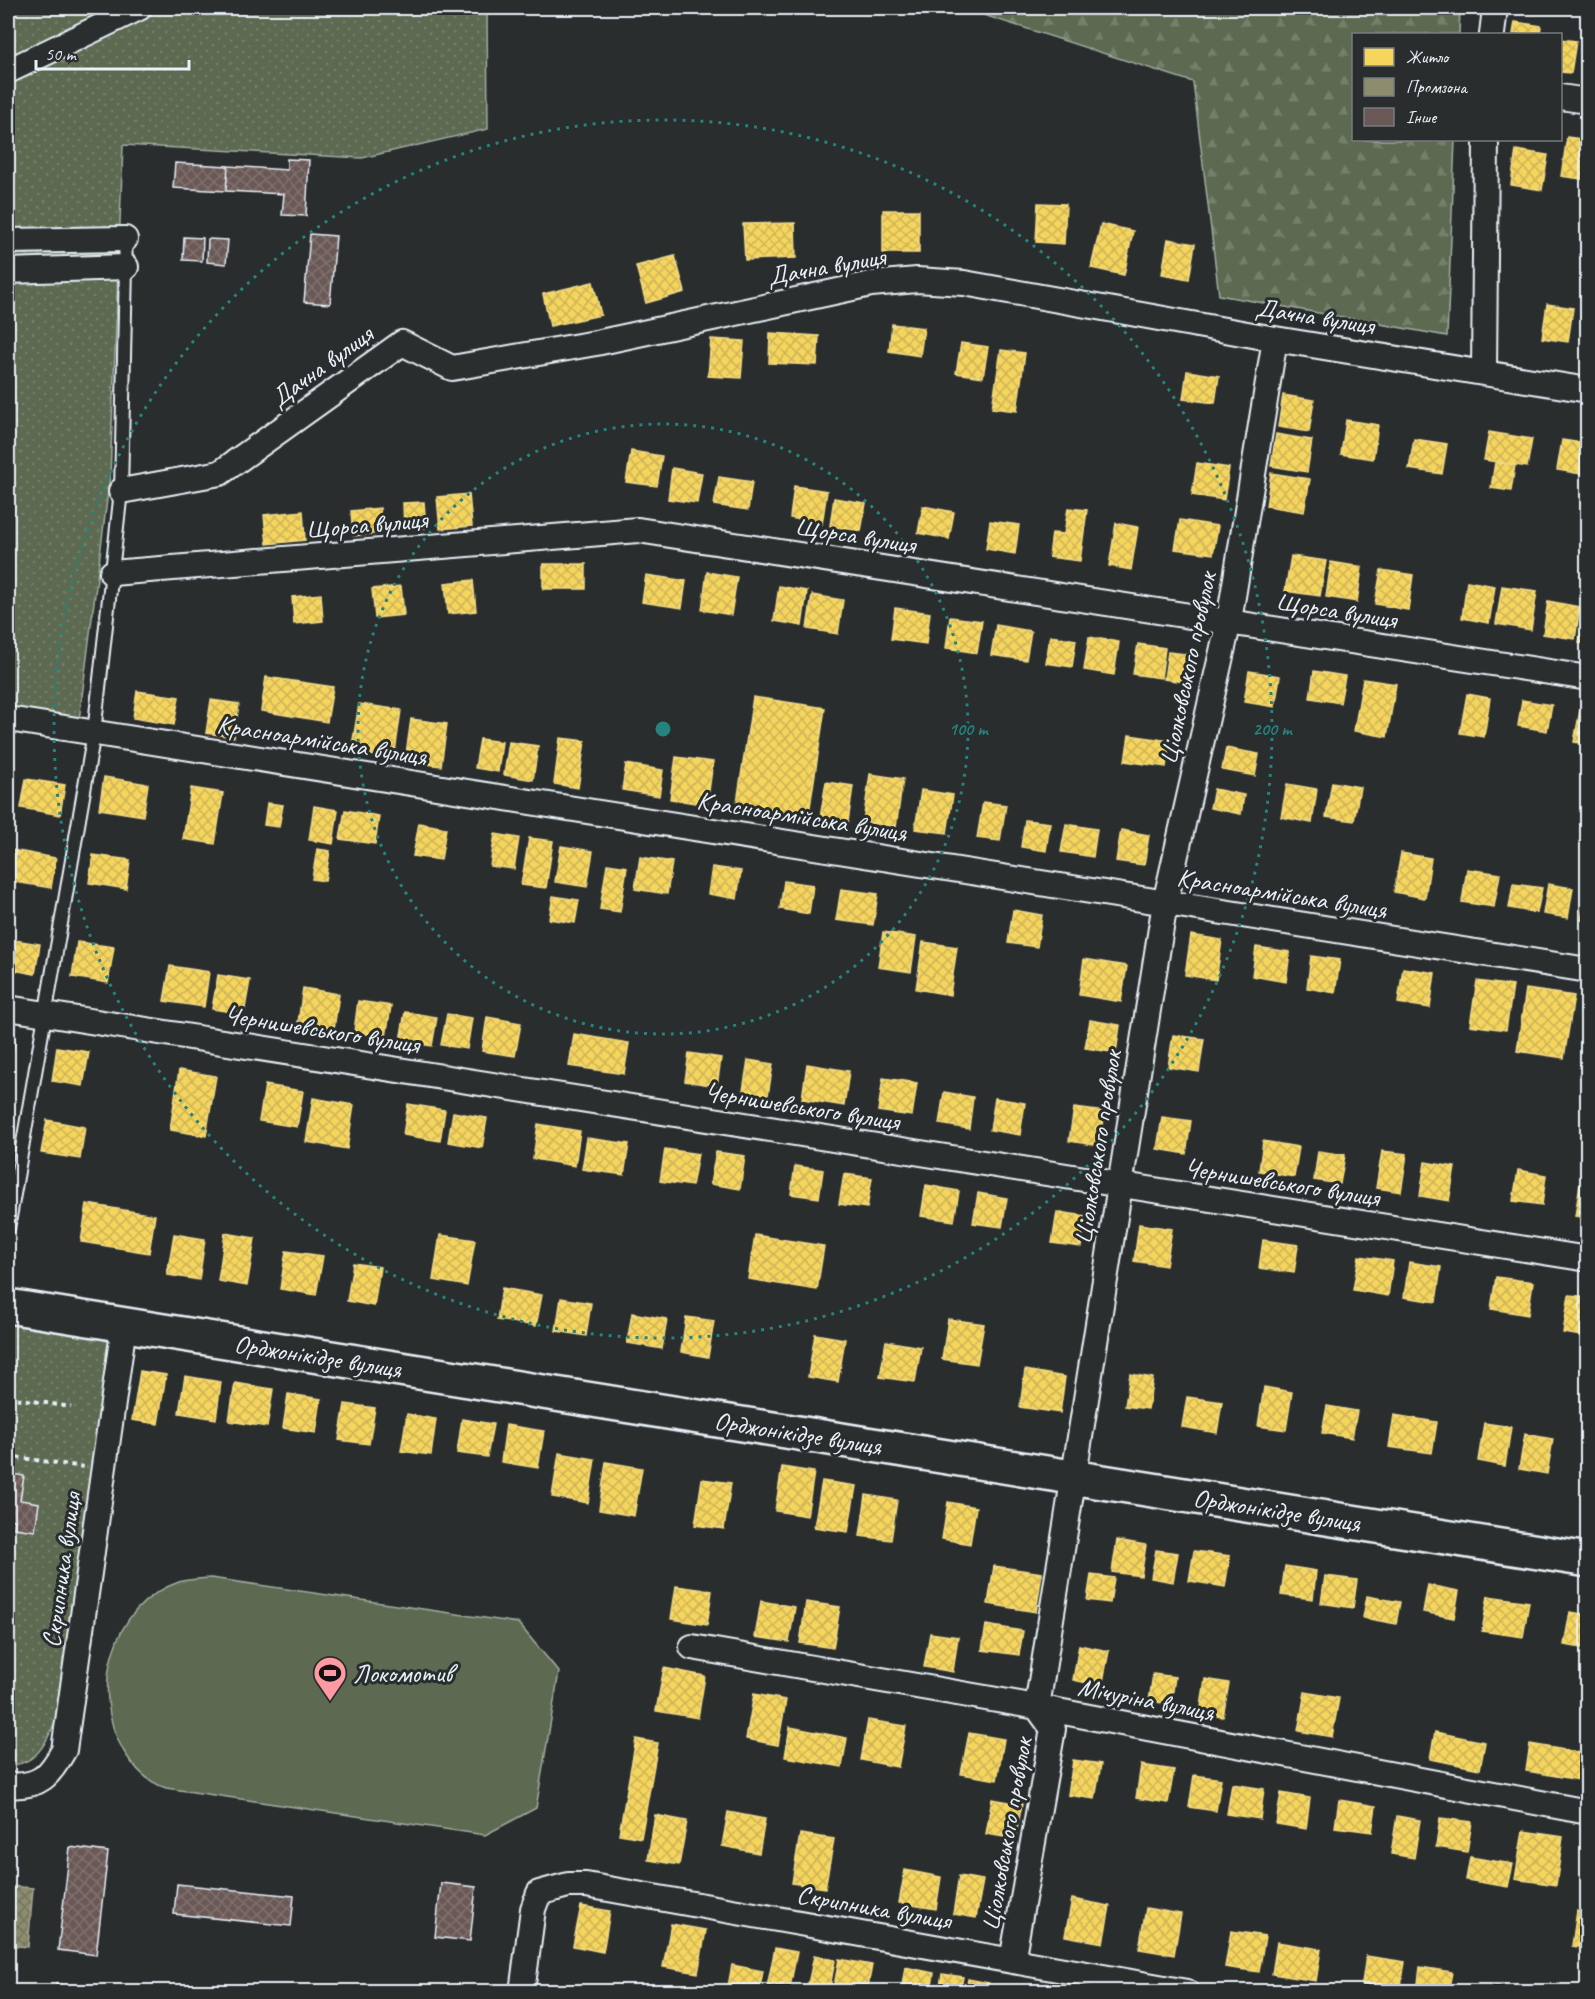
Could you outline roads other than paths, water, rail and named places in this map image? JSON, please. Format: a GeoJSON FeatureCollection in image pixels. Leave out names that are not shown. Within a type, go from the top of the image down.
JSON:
{"type":"FeatureCollection","features":[{"type":"Feature","properties":{"kind":"main road","name":"Орджонікідзе вулиця"},"geometry":{"type":"LineString","coordinates":[[8,1306],[1587,1560]]}},
{"type":"Feature","properties":{"kind":"street"},"geometry":{"type":"LineString","coordinates":[[8,71],[140,8]]}},
{"type":"Feature","properties":{"kind":"street"},"geometry":{"type":"LineString","coordinates":[[1492,33],[1495,8]]}},
{"type":"Feature","properties":{"kind":"street"},"geometry":{"type":"LineString","coordinates":[[1562,98],[1587,101]]}},
{"type":"Feature","properties":{"kind":"street"},"geometry":{"type":"LineString","coordinates":[[1484,372],[1486,141]]}},
{"type":"Feature","properties":{"kind":"street"},"geometry":{"type":"LineString","coordinates":[[8,241],[125,239]]}},
{"type":"Feature","properties":{"kind":"street"},"geometry":{"type":"LineString","coordinates":[[8,271],[126,267]]}},
{"type":"Feature","properties":{"kind":"street","name":"Дачна вулиця"},"geometry":{"type":"LineString","coordinates":[[121,491],[220,473],[402,343],[452,368],[596,343],[816,294],[871,284],[917,280],[987,286],[1275,339],[1587,390]]}},
{"type":"Feature","properties":{"kind":"street","name":"Ціолковського провулок"},"geometry":{"type":"LineString","coordinates":[[1012,1961],[1053,1729],[1037,1707],[1119,1185],[1165,903],[1229,621],[1275,339]]}},
{"type":"Feature","properties":{"kind":"street","name":"Щорса вулиця"},"geometry":{"type":"LineString","coordinates":[[112,573],[638,530],[1587,678]]}},
{"type":"Feature","properties":{"kind":"street","name":"Красноармійська вулиця"},"geometry":{"type":"LineString","coordinates":[[8,719],[1587,970]]}},
{"type":"Feature","properties":{"kind":"street","name":"Чернишевського вулиця"},"geometry":{"type":"LineString","coordinates":[[8,1008],[1587,1259]]}},
{"type":"Feature","properties":{"kind":"street","name":"Скрипника вулиця"},"geometry":{"type":"LineString","coordinates":[[8,1785],[39,1782],[50,1774],[64,1750],[124,1325]]}},
{"type":"Feature","properties":{"kind":"street","name":"Мічуріна вулиця"},"geometry":{"type":"LineString","coordinates":[[692,1647],[1037,1707],[1587,1812]]}},
{"type":"Feature","properties":{"kind":"street","name":"Скрипника вулиця"},"geometry":{"type":"LineString","coordinates":[[522,1992],[533,1909],[539,1893],[551,1892],[568,1885],[586,1885],[1012,1961],[1124,1986],[1187,1992]]}},
{"type":"Feature","properties":{"kind":"lane"},"geometry":{"type":"LineString","coordinates":[[8,1229],[94,733],[121,491],[125,239]]}},
{"type":"Feature","properties":{"kind":"place","name":"Локомотив"},"geometry":{"type":"Point","coordinates":[330,1702]}}]}
